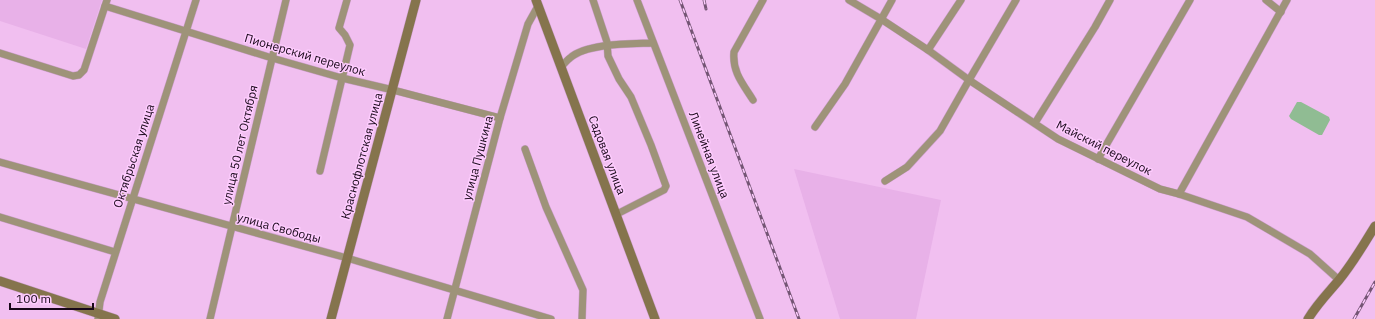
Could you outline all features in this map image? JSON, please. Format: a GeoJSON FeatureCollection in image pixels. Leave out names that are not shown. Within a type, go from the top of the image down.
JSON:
{"type":"FeatureCollection","features":[{"type":"Feature","properties":{"kind":"street","name":"Октябрьская улица"},"geometry":{"type":"LineString","coordinates":[[98,316],[100,302],[115,252],[196,0]]}},
{"type":"Feature","properties":{"kind":"street","name":"улица 50 лет Октября"},"geometry":{"type":"LineString","coordinates":[[210,319],[286,0]]}},
{"type":"Feature","properties":{"kind":"street"},"geometry":{"type":"LineString","coordinates":[[320,171],[350,45],[345,35],[339,28],[347,0]]}},
{"type":"Feature","properties":{"kind":"street","name":"Краснофлотская улица"},"geometry":{"type":"LineString","coordinates":[[331,319],[416,0]]}},
{"type":"Feature","properties":{"kind":"street"},"geometry":{"type":"LineString","coordinates":[[593,0],[607,42],[608,56],[619,79],[631,97],[666,186],[664,190],[617,214]]}},
{"type":"Feature","properties":{"kind":"street","name":"Линейная улица"},"geometry":{"type":"LineString","coordinates":[[637,0],[760,319]]}},
{"type":"Feature","properties":{"kind":"street"},"geometry":{"type":"LineString","coordinates":[[753,100],[736,74],[733,61],[734,52],[763,0]]}},
{"type":"Feature","properties":{"kind":"street","name":"Майский переулок"},"geometry":{"type":"LineString","coordinates":[[849,0],[928,50],[969,80],[1058,139],[1160,189],[1180,194],[1247,217],[1310,254],[1339,280]]}},
{"type":"Feature","properties":{"kind":"street"},"geometry":{"type":"LineString","coordinates":[[815,127],[845,84],[892,0]]}},
{"type":"Feature","properties":{"kind":"street"},"geometry":{"type":"LineString","coordinates":[[928,50],[961,0]]}},
{"type":"Feature","properties":{"kind":"street"},"geometry":{"type":"LineString","coordinates":[[885,181],[907,168],[940,131],[1016,0]]}},
{"type":"Feature","properties":{"kind":"street"},"geometry":{"type":"LineString","coordinates":[[1035,123],[1095,27],[1110,0]]}},
{"type":"Feature","properties":{"kind":"street"},"geometry":{"type":"LineString","coordinates":[[1098,159],[1190,0]]}},
{"type":"Feature","properties":{"kind":"street"},"geometry":{"type":"LineString","coordinates":[[1266,0],[1281,12]]}},
{"type":"Feature","properties":{"kind":"street"},"geometry":{"type":"LineString","coordinates":[[1180,194],[1287,0]]}},
{"type":"Feature","properties":{"kind":"street","name":"Пионерский переулок"},"geometry":{"type":"LineString","coordinates":[[106,3],[185,31],[272,58],[342,78],[500,118]]}},
{"type":"Feature","properties":{"kind":"street"},"geometry":{"type":"LineString","coordinates":[[0,53],[73,76],[79,75],[84,70],[106,3]]}},
{"type":"Feature","properties":{"kind":"street","name":"Садовая улица"},"geometry":{"type":"LineString","coordinates":[[537,3],[655,319]]}},
{"type":"Feature","properties":{"kind":"street","name":"улица Пушкина"},"geometry":{"type":"LineString","coordinates":[[447,319],[456,290],[500,118],[528,24],[537,3]]}},
{"type":"Feature","properties":{"kind":"street"},"geometry":{"type":"LineString","coordinates":[[561,67],[570,57],[580,52],[608,46],[653,43]]}},
{"type":"Feature","properties":{"kind":"street"},"geometry":{"type":"LineString","coordinates":[[525,149],[546,207],[583,290],[582,319]]}},
{"type":"Feature","properties":{"kind":"street","name":"улица Свободы"},"geometry":{"type":"LineString","coordinates":[[0,162],[347,258],[551,319]]}},
{"type":"Feature","properties":{"kind":"street"},"geometry":{"type":"LineString","coordinates":[[0,217],[115,252]]}},
{"type":"Feature","properties":{"kind":"street"},"geometry":{"type":"LineString","coordinates":[[1308,319],[1324,296],[1339,280],[1375,226]]}},
{"type":"Feature","properties":{"kind":"street"},"geometry":{"type":"LineString","coordinates":[[0,281],[98,316],[115,319]]}},
{"type":"Feature","properties":{"kind":"shaded area"},"geometry":{"type":"Polygon","coordinates":[[[0,0],[102,0],[86,49],[0,21],[0,0]]]}},
{"type":"Feature","properties":{"kind":"shaded area"},"geometry":{"type":"Polygon","coordinates":[[[794,169],[941,200],[916,319],[840,319],[794,169]]]}},
{"type":"Feature","properties":{"kind":"green space"},"geometry":{"type":"Polygon","coordinates":[[[1297,102],[1301,102],[1329,117],[1330,120],[1322,135],[1319,135],[1291,119],[1289,116],[1297,102]]]}},
{"type":"Feature","properties":{"kind":"railway"},"geometry":{"type":"LineString","coordinates":[[680,0],[799,319]]}},
{"type":"Feature","properties":{"kind":"railway"},"geometry":{"type":"LineString","coordinates":[[704,0],[706,9]]}},
{"type":"Feature","properties":{"kind":"railway"},"geometry":{"type":"LineString","coordinates":[[1354,319],[1375,282]]}}]}
